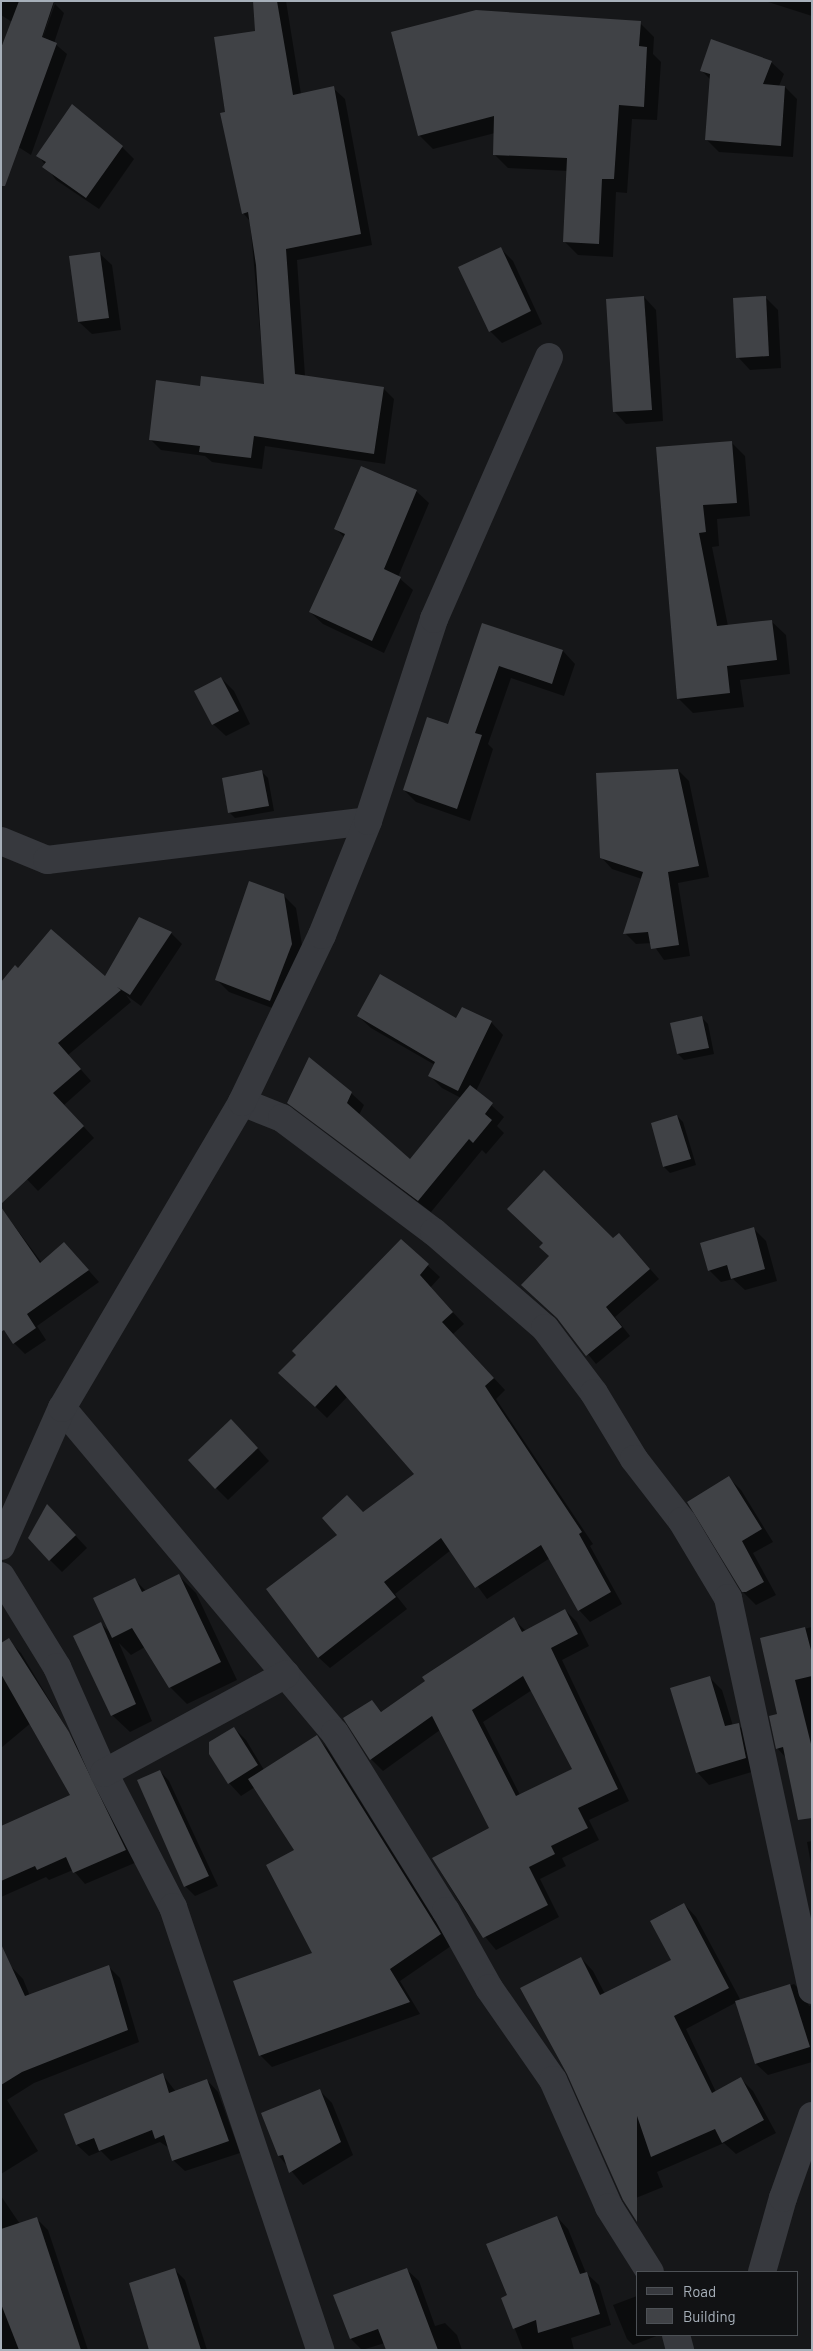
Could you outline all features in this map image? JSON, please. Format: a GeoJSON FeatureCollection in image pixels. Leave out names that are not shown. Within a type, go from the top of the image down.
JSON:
{"type":"FeatureCollection","features":[{"type":"Feature","properties":{"kind":"street"},"geometry":{"type":"LineString","coordinates":[[1,1546],[62,1408],[242,1102],[322,935],[368,821],[434,619],[549,357]]}},
{"type":"Feature","properties":{"kind":"street"},"geometry":{"type":"LineString","coordinates":[[1,841],[47,860],[368,821]]}},
{"type":"Feature","properties":{"kind":"street"},"geometry":{"type":"LineString","coordinates":[[242,1102],[282,1118],[297,1129],[434,1232],[545,1328],[594,1393],[634,1459],[682,1521],[728,1598],[812,1990]]}},
{"type":"Feature","properties":{"kind":"street"},"geometry":{"type":"LineString","coordinates":[[62,1408],[335,1733],[446,1911],[489,1988],[553,2080],[609,2207],[649,2271]]}},
{"type":"Feature","properties":{"kind":"street"},"geometry":{"type":"LineString","coordinates":[[1,1576],[57,1667],[104,1773],[173,1907],[320,2350]]}},
{"type":"Feature","properties":{"kind":"street"},"geometry":{"type":"LineString","coordinates":[[104,1773],[286,1674]]}},
{"type":"Feature","properties":{"kind":"street"},"geometry":{"type":"LineString","coordinates":[[762,2271],[783,2198],[812,2116]]}},
{"type":"Feature","properties":{"kind":"street"},"geometry":{"type":"LineString","coordinates":[[676,2336],[680,2350]]}},
{"type":"Feature","properties":{"kind":"building"},"geometry":{"type":"Polygon","coordinates":[[[19,1],[54,1],[42,37],[57,43],[5,186],[1,186],[1,48],[19,1]]]}},
{"type":"Feature","properties":{"kind":"building"},"geometry":{"type":"Polygon","coordinates":[[[253,1],[277,1],[293,95],[334,86],[361,234],[286,249],[295,374],[384,387],[374,454],[254,436],[251,458],[199,452],[200,446],[149,440],[156,380],[200,386],[201,376],[264,384],[256,265],[248,212],[242,214],[220,113],[225,112],[214,37],[255,31],[253,1]]]}},
{"type":"Feature","properties":{"kind":"building"},"geometry":{"type":"Polygon","coordinates":[[[476,10],[641,21],[639,46],[647,47],[644,107],[619,105],[614,179],[602,179],[599,244],[563,242],[567,158],[493,155],[494,116],[418,136],[391,32],[476,10]]]}},
{"type":"Feature","properties":{"kind":"building"},"geometry":{"type":"Polygon","coordinates":[[[711,39],[772,61],[763,84],[785,86],[781,146],[705,140],[710,74],[700,71],[711,39]]]}},
{"type":"Feature","properties":{"kind":"building"},"geometry":{"type":"Polygon","coordinates":[[[72,104],[123,146],[86,198],[42,167],[46,162],[36,156],[72,104]]]}},
{"type":"Feature","properties":{"kind":"building"},"geometry":{"type":"Polygon","coordinates":[[[501,247],[531,311],[489,332],[458,267],[501,247]]]}},
{"type":"Feature","properties":{"kind":"building"},"geometry":{"type":"Polygon","coordinates":[[[100,252],[109,318],[78,322],[69,256],[100,252]]]}},
{"type":"Feature","properties":{"kind":"building"},"geometry":{"type":"Polygon","coordinates":[[[644,296],[652,410],[613,412],[606,299],[644,296]]]}},
{"type":"Feature","properties":{"kind":"building"},"geometry":{"type":"Polygon","coordinates":[[[766,296],[769,356],[736,358],[733,298],[766,296]]]}},
{"type":"Feature","properties":{"kind":"building"},"geometry":{"type":"Polygon","coordinates":[[[732,441],[737,503],[703,505],[706,532],[699,533],[717,626],[772,620],[777,660],[727,666],[730,693],[677,699],[656,447],[732,441]]]}},
{"type":"Feature","properties":{"kind":"building"},"geometry":{"type":"Polygon","coordinates":[[[361,466],[417,490],[384,569],[401,577],[372,641],[309,612],[345,534],[334,529],[361,466]]]}},
{"type":"Feature","properties":{"kind":"building"},"geometry":{"type":"Polygon","coordinates":[[[482,623],[563,650],[552,684],[499,666],[475,733],[482,735],[457,809],[403,790],[427,717],[448,724],[482,623]]]}},
{"type":"Feature","properties":{"kind":"building"},"geometry":{"type":"Polygon","coordinates":[[[221,677],[239,711],[212,725],[194,691],[221,677]]]}},
{"type":"Feature","properties":{"kind":"building"},"geometry":{"type":"Polygon","coordinates":[[[678,769],[699,866],[668,872],[679,945],[651,949],[648,932],[623,934],[643,872],[600,858],[596,773],[678,769]]]}},
{"type":"Feature","properties":{"kind":"building"},"geometry":{"type":"Polygon","coordinates":[[[262,770],[269,806],[228,813],[222,778],[262,770]]]}},
{"type":"Feature","properties":{"kind":"building"},"geometry":{"type":"Polygon","coordinates":[[[249,881],[284,894],[292,944],[270,1001],[215,980],[249,881]]]}},
{"type":"Feature","properties":{"kind":"building"},"geometry":{"type":"Polygon","coordinates":[[[139,917],[172,932],[130,995],[117,987],[121,990],[58,1043],[81,1069],[53,1093],[84,1126],[1,1204],[1,982],[15,965],[18,968],[51,929],[105,976],[139,917]]]}},
{"type":"Feature","properties":{"kind":"building"},"geometry":{"type":"Polygon","coordinates":[[[380,974],[456,1018],[462,1007],[492,1021],[458,1091],[428,1076],[435,1062],[357,1016],[380,974]]]}},
{"type":"Feature","properties":{"kind":"building"},"geometry":{"type":"Polygon","coordinates":[[[702,1016],[709,1048],[677,1054],[670,1023],[702,1016]]]}},
{"type":"Feature","properties":{"kind":"building"},"geometry":{"type":"Polygon","coordinates":[[[309,1057],[352,1092],[347,1103],[410,1159],[470,1085],[493,1103],[485,1114],[492,1120],[473,1143],[469,1139],[418,1201],[287,1103],[309,1057]]]}},
{"type":"Feature","properties":{"kind":"building"},"geometry":{"type":"Polygon","coordinates":[[[677,1115],[691,1159],[663,1167],[651,1123],[677,1115]]]}},
{"type":"Feature","properties":{"kind":"building"},"geometry":{"type":"Polygon","coordinates":[[[544,1170],[613,1238],[619,1233],[650,1269],[606,1307],[622,1327],[586,1356],[557,1318],[521,1285],[549,1256],[539,1247],[543,1243],[507,1209],[544,1170]]]}},
{"type":"Feature","properties":{"kind":"building"},"geometry":{"type":"Polygon","coordinates":[[[1,1207],[40,1263],[64,1242],[89,1270],[27,1314],[36,1328],[13,1344],[4,1330],[1,1332],[1,1207]]]}},
{"type":"Feature","properties":{"kind":"building"},"geometry":{"type":"Polygon","coordinates":[[[754,1227],[765,1269],[731,1279],[727,1265],[708,1271],[700,1243],[754,1227]]]}},
{"type":"Feature","properties":{"kind":"building"},"geometry":{"type":"Polygon","coordinates":[[[401,1239],[429,1264],[420,1275],[453,1312],[442,1322],[494,1378],[485,1386],[582,1532],[579,1534],[611,1592],[578,1611],[541,1545],[475,1588],[441,1538],[384,1582],[396,1597],[318,1658],[266,1589],[337,1535],[322,1518],[347,1495],[363,1512],[414,1474],[336,1385],[315,1407],[278,1373],[296,1355],[292,1351],[401,1239]]]}},
{"type":"Feature","properties":{"kind":"building"},"geometry":{"type":"Polygon","coordinates":[[[231,1419],[258,1448],[215,1489],[188,1460],[231,1419]]]}},
{"type":"Feature","properties":{"kind":"building"},"geometry":{"type":"Polygon","coordinates":[[[729,1476],[762,1529],[742,1541],[764,1582],[746,1592],[742,1592],[687,1502],[729,1476]]]}},
{"type":"Feature","properties":{"kind":"building"},"geometry":{"type":"Polygon","coordinates":[[[47,1504],[76,1535],[49,1561],[28,1538],[47,1504]]]}},
{"type":"Feature","properties":{"kind":"building"},"geometry":{"type":"Polygon","coordinates":[[[179,1574],[221,1662],[169,1688],[132,1628],[112,1638],[93,1598],[135,1578],[142,1592],[179,1574]]]}},
{"type":"Feature","properties":{"kind":"building"},"geometry":{"type":"Polygon","coordinates":[[[565,1609],[578,1634],[551,1648],[618,1789],[578,1808],[588,1828],[551,1846],[555,1854],[529,1867],[548,1905],[483,1938],[432,1858],[489,1828],[432,1716],[370,1760],[343,1718],[372,1700],[381,1712],[425,1681],[422,1677],[514,1617],[522,1632],[565,1609]],[[523,1676],[472,1710],[516,1796],[572,1769],[523,1676]]]}},
{"type":"Feature","properties":{"kind":"building"},"geometry":{"type":"Polygon","coordinates":[[[101,1622],[136,1704],[111,1716],[73,1636],[101,1622]]]}},
{"type":"Feature","properties":{"kind":"building"},"geometry":{"type":"Polygon","coordinates":[[[805,1627],[812,1654],[812,1676],[795,1680],[812,1748],[812,1818],[798,1820],[783,1747],[776,1749],[769,1716],[777,1714],[760,1638],[805,1627]]]}},
{"type":"Feature","properties":{"kind":"building"},"geometry":{"type":"Polygon","coordinates":[[[9,1638],[69,1732],[126,1850],[73,1873],[66,1857],[37,1870],[35,1866],[1,1881],[1,1826],[70,1795],[1,1674],[1,1643],[9,1638]]]}},
{"type":"Feature","properties":{"kind":"building"},"geometry":{"type":"Polygon","coordinates":[[[710,1676],[725,1726],[739,1723],[746,1758],[696,1773],[670,1688],[710,1676]]]}},
{"type":"Feature","properties":{"kind":"building"},"geometry":{"type":"Polygon","coordinates":[[[234,1727],[258,1765],[228,1784],[209,1754],[209,1742],[234,1727]]]}},
{"type":"Feature","properties":{"kind":"building"},"geometry":{"type":"Polygon","coordinates":[[[317,1735],[441,1934],[390,1969],[410,2002],[259,2056],[233,1981],[312,1953],[266,1865],[294,1850],[248,1779],[317,1735]]]}},
{"type":"Feature","properties":{"kind":"building"},"geometry":{"type":"Polygon","coordinates":[[[160,1770],[209,1876],[184,1887],[137,1780],[160,1770]]]}},
{"type":"Feature","properties":{"kind":"building"},"geometry":{"type":"Polygon","coordinates":[[[684,1903],[729,1988],[674,2016],[712,2093],[741,2077],[764,2120],[722,2143],[715,2129],[651,2157],[637,2116],[637,2222],[623,2200],[567,2074],[520,1988],[581,1957],[600,1995],[671,1960],[650,1921],[684,1903]]]}},
{"type":"Feature","properties":{"kind":"building"},"geometry":{"type":"Polygon","coordinates":[[[1,1944],[25,1996],[109,1965],[128,2030],[22,2072],[1,2085],[1,1944]]]}},
{"type":"Feature","properties":{"kind":"building"},"geometry":{"type":"Polygon","coordinates":[[[790,1984],[810,2047],[755,2064],[735,2001],[790,1984]]]}},
{"type":"Feature","properties":{"kind":"building"},"geometry":{"type":"Polygon","coordinates":[[[163,2073],[169,2093],[207,2079],[229,2141],[172,2161],[164,2135],[155,2139],[152,2130],[99,2151],[94,2138],[76,2145],[64,2114],[163,2073]]]}},
{"type":"Feature","properties":{"kind":"building"},"geometry":{"type":"Polygon","coordinates":[[[320,2089],[341,2142],[289,2173],[283,2155],[278,2156],[261,2113],[320,2089]]]}},
{"type":"Feature","properties":{"kind":"building"},"geometry":{"type":"Polygon","coordinates":[[[557,2216],[580,2274],[587,2272],[600,2314],[538,2333],[536,2320],[513,2329],[501,2298],[507,2295],[486,2244],[557,2216]]]}},
{"type":"Feature","properties":{"kind":"building"},"geometry":{"type":"Polygon","coordinates":[[[37,2217],[81,2350],[19,2350],[1,2304],[1,2229],[37,2217]]]}},
{"type":"Feature","properties":{"kind":"building"},"geometry":{"type":"Polygon","coordinates":[[[175,2268],[201,2350],[149,2350],[129,2283],[175,2268]]]}},
{"type":"Feature","properties":{"kind":"building"},"geometry":{"type":"Polygon","coordinates":[[[407,2268],[438,2350],[386,2350],[378,2329],[350,2339],[333,2295],[407,2268]]]}}]}
